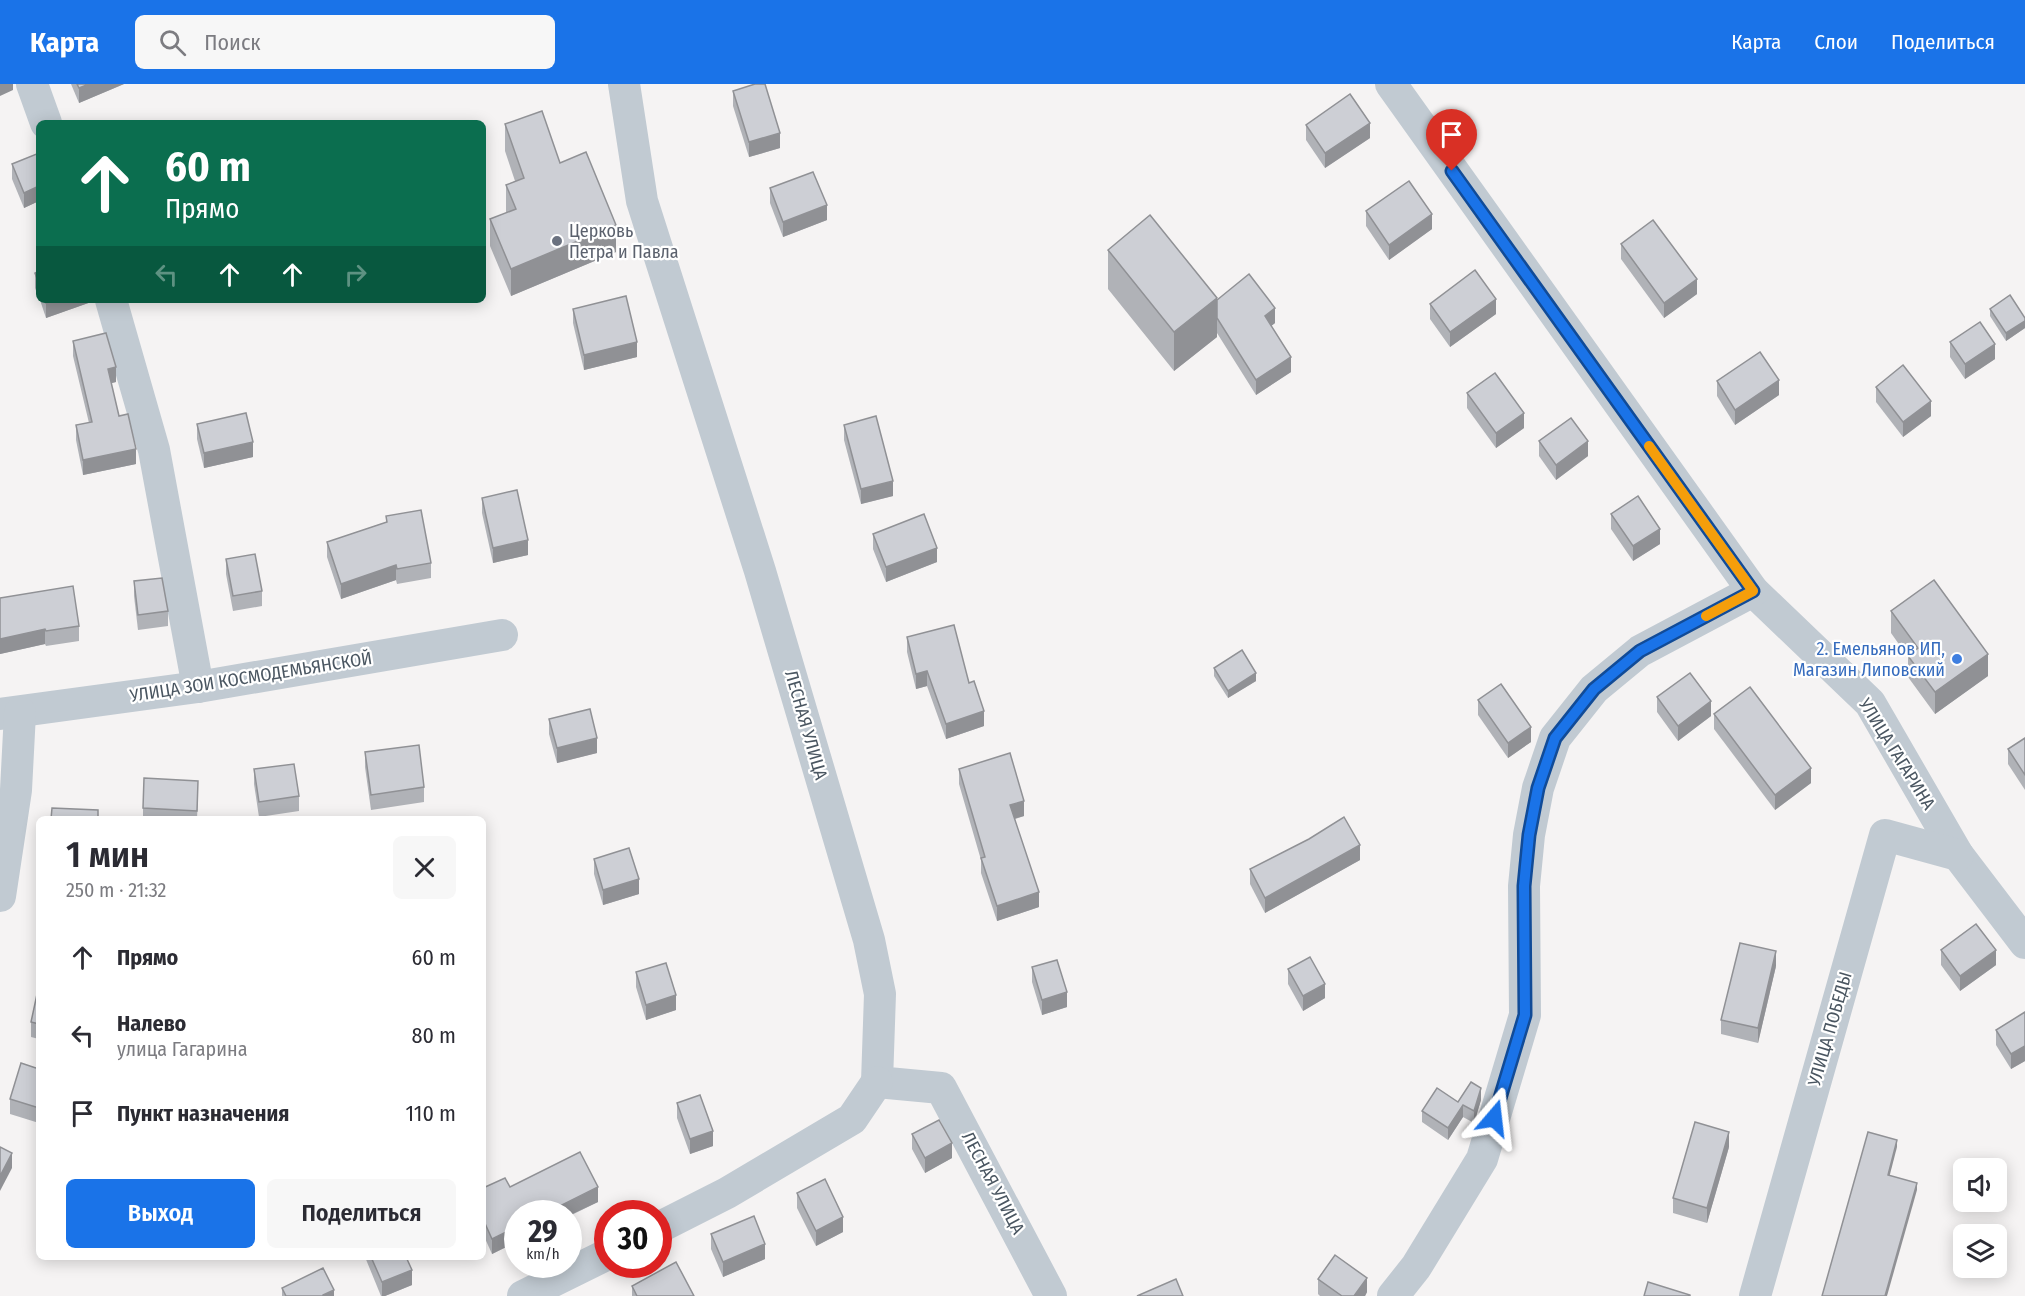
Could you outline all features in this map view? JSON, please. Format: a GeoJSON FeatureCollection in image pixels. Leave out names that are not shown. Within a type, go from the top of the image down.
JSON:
{"type":"FeatureCollection","features":[{"type":"Feature","properties":{"kind":"street"},"geometry":{"type":"LineString","coordinates":[[32,84],[45,120]]}},
{"type":"Feature","properties":{"kind":"street","name":"ЛЕСНАЯ УЛИЦА"},"geometry":{"type":"LineString","coordinates":[[624,84],[642,201],[760,571],[869,940],[880,994],[878,1082],[941,1088],[1052,1296]]}},
{"type":"Feature","properties":{"kind":"street","name":"УЛИЦА ГАГАРИНА"},"geometry":{"type":"LineString","coordinates":[[1391,84],[1753,591],[1870,703],[1958,855],[2025,944]]}},
{"type":"Feature","properties":{"kind":"street"},"geometry":{"type":"LineString","coordinates":[[112,303],[154,450],[198,687]]}},
{"type":"Feature","properties":{"kind":"street"},"geometry":{"type":"LineString","coordinates":[[1393,1296],[1416,1267],[1482,1159],[1525,1015],[1524,886],[1529,835],[1538,788],[1555,738],[1594,689],[1640,651],[1753,591]]}},
{"type":"Feature","properties":{"kind":"street","name":"УЛИЦА ЗОИ КОСМОДЕМЬЯНСКОЙ"},"geometry":{"type":"LineString","coordinates":[[10,713],[198,687],[502,634]]}},
{"type":"Feature","properties":{"kind":"street"},"geometry":{"type":"LineString","coordinates":[[0,896],[16,790],[10,713]]}},
{"type":"Feature","properties":{"kind":"street","name":"УЛИЦА ПОБЕДЫ"},"geometry":{"type":"LineString","coordinates":[[1755,1296],[1885,835],[1958,855]]}},
{"type":"Feature","properties":{"kind":"street"},"geometry":{"type":"LineString","coordinates":[[672,1221],[727,1193],[852,1119],[878,1082]]}},
{"type":"Feature","properties":{"kind":"street"},"geometry":{"type":"LineString","coordinates":[[523,1296],[594,1261]]}},
{"type":"Feature","properties":{"kind":"building"},"geometry":{"type":"Polygon","coordinates":[[[77,84],[89,84],[79,88],[77,84]]]}},
{"type":"Feature","properties":{"kind":"building"},"geometry":{"type":"Polygon","coordinates":[[[755,84],[765,84],[780,133],[749,142],[733,91],[755,84]]]}},
{"type":"Feature","properties":{"kind":"building"},"geometry":{"type":"Polygon","coordinates":[[[1350,94],[1370,123],[1325,153],[1306,125],[1350,94]]]}},
{"type":"Feature","properties":{"kind":"building"},"geometry":{"type":"Polygon","coordinates":[[[542,111],[560,163],[586,152],[616,225],[511,269],[490,219],[516,209],[506,185],[524,178],[505,124],[542,111]]]}},
{"type":"Feature","properties":{"kind":"building"},"geometry":{"type":"Polygon","coordinates":[[[36,154],[36,187],[24,193],[12,164],[36,154]]]}},
{"type":"Feature","properties":{"kind":"building"},"geometry":{"type":"Polygon","coordinates":[[[813,172],[827,205],[783,222],[770,188],[813,172]]]}},
{"type":"Feature","properties":{"kind":"building"},"geometry":{"type":"Polygon","coordinates":[[[1409,181],[1432,214],[1389,245],[1366,211],[1409,181]]]}},
{"type":"Feature","properties":{"kind":"building"},"geometry":{"type":"Polygon","coordinates":[[[1150,215],[1217,298],[1174,332],[1108,250],[1150,215]]]}},
{"type":"Feature","properties":{"kind":"building"},"geometry":{"type":"Polygon","coordinates":[[[1653,220],[1697,279],[1664,303],[1621,244],[1653,220]]]}},
{"type":"Feature","properties":{"kind":"building"},"geometry":{"type":"Polygon","coordinates":[[[1475,270],[1496,299],[1450,332],[1430,304],[1475,270]]]}},
{"type":"Feature","properties":{"kind":"building"},"geometry":{"type":"Polygon","coordinates":[[[1249,274],[1275,308],[1265,316],[1291,357],[1256,380],[1217,318],[1217,300],[1249,274]]]}},
{"type":"Feature","properties":{"kind":"building"},"geometry":{"type":"Polygon","coordinates":[[[2010,295],[2025,321],[2006,333],[1990,309],[2010,295]]]}},
{"type":"Feature","properties":{"kind":"building"},"geometry":{"type":"Polygon","coordinates":[[[626,296],[637,342],[584,355],[573,309],[626,296]]]}},
{"type":"Feature","properties":{"kind":"building"},"geometry":{"type":"Polygon","coordinates":[[[1980,322],[1995,344],[1965,364],[1950,342],[1980,322]]]}},
{"type":"Feature","properties":{"kind":"building"},"geometry":{"type":"Polygon","coordinates":[[[106,333],[116,367],[108,369],[119,416],[128,414],[136,449],[83,460],[76,425],[92,422],[73,341],[106,333]]]}},
{"type":"Feature","properties":{"kind":"building"},"geometry":{"type":"Polygon","coordinates":[[[1760,352],[1779,380],[1735,410],[1717,381],[1760,352]]]}},
{"type":"Feature","properties":{"kind":"building"},"geometry":{"type":"Polygon","coordinates":[[[1903,365],[1931,401],[1903,422],[1876,387],[1903,365]]]}},
{"type":"Feature","properties":{"kind":"building"},"geometry":{"type":"Polygon","coordinates":[[[1495,373],[1524,413],[1496,433],[1467,393],[1495,373]]]}},
{"type":"Feature","properties":{"kind":"building"},"geometry":{"type":"Polygon","coordinates":[[[246,413],[253,442],[204,453],[197,424],[246,413]]]}},
{"type":"Feature","properties":{"kind":"building"},"geometry":{"type":"Polygon","coordinates":[[[876,416],[893,481],[861,489],[844,425],[876,416]]]}},
{"type":"Feature","properties":{"kind":"building"},"geometry":{"type":"Polygon","coordinates":[[[1571,418],[1588,441],[1556,465],[1539,441],[1571,418]]]}},
{"type":"Feature","properties":{"kind":"building"},"geometry":{"type":"Polygon","coordinates":[[[517,490],[528,540],[493,548],[482,498],[517,490]]]}},
{"type":"Feature","properties":{"kind":"building"},"geometry":{"type":"Polygon","coordinates":[[[1638,496],[1660,529],[1633,546],[1611,514],[1638,496]]]}},
{"type":"Feature","properties":{"kind":"building"},"geometry":{"type":"Polygon","coordinates":[[[421,510],[431,563],[397,569],[396,565],[341,584],[327,542],[387,522],[386,516],[421,510]]]}},
{"type":"Feature","properties":{"kind":"building"},"geometry":{"type":"Polygon","coordinates":[[[924,514],[937,548],[886,567],[873,534],[924,514]]]}},
{"type":"Feature","properties":{"kind":"building"},"geometry":{"type":"Polygon","coordinates":[[[255,554],[262,591],[233,596],[226,559],[255,554]]]}},
{"type":"Feature","properties":{"kind":"building"},"geometry":{"type":"Polygon","coordinates":[[[162,578],[168,611],[138,615],[134,581],[162,578]]]}},
{"type":"Feature","properties":{"kind":"building"},"geometry":{"type":"Polygon","coordinates":[[[1934,580],[1988,654],[1935,692],[1908,656],[1918,648],[1891,611],[1934,580]]]}},
{"type":"Feature","properties":{"kind":"building"},"geometry":{"type":"Polygon","coordinates":[[[73,586],[79,626],[46,631],[45,629],[0,639],[0,598],[73,586]]]}},
{"type":"Feature","properties":{"kind":"building"},"geometry":{"type":"Polygon","coordinates":[[[954,625],[969,683],[974,681],[984,711],[946,724],[927,671],[916,674],[907,637],[954,625]]]}},
{"type":"Feature","properties":{"kind":"building"},"geometry":{"type":"Polygon","coordinates":[[[1242,650],[1256,673],[1228,691],[1214,668],[1242,650]]]}},
{"type":"Feature","properties":{"kind":"building"},"geometry":{"type":"Polygon","coordinates":[[[1690,673],[1711,701],[1678,726],[1657,697],[1690,673]]]}},
{"type":"Feature","properties":{"kind":"building"},"geometry":{"type":"Polygon","coordinates":[[[1501,684],[1531,727],[1508,743],[1478,700],[1501,684]]]}},
{"type":"Feature","properties":{"kind":"building"},"geometry":{"type":"Polygon","coordinates":[[[1750,687],[1811,768],[1775,795],[1714,714],[1750,687]]]}},
{"type":"Feature","properties":{"kind":"building"},"geometry":{"type":"Polygon","coordinates":[[[590,709],[597,738],[557,748],[549,719],[590,709]]]}},
{"type":"Feature","properties":{"kind":"building"},"geometry":{"type":"Polygon","coordinates":[[[2025,738],[2025,775],[2008,749],[2025,738]]]}},
{"type":"Feature","properties":{"kind":"building"},"geometry":{"type":"Polygon","coordinates":[[[419,745],[424,787],[371,795],[365,752],[419,745]]]}},
{"type":"Feature","properties":{"kind":"building"},"geometry":{"type":"Polygon","coordinates":[[[1010,753],[1024,801],[1010,805],[1039,892],[997,906],[981,858],[985,857],[959,769],[1010,753]]]}},
{"type":"Feature","properties":{"kind":"building"},"geometry":{"type":"Polygon","coordinates":[[[294,764],[299,796],[259,802],[254,769],[294,764]]]}},
{"type":"Feature","properties":{"kind":"building"},"geometry":{"type":"Polygon","coordinates":[[[144,778],[198,781],[197,811],[143,808],[144,778]]]}},
{"type":"Feature","properties":{"kind":"building"},"geometry":{"type":"Polygon","coordinates":[[[52,808],[98,810],[98,816],[51,816],[52,808]]]}},
{"type":"Feature","properties":{"kind":"building"},"geometry":{"type":"Polygon","coordinates":[[[1344,817],[1360,845],[1265,898],[1250,869],[1309,839],[1344,817]]]}},
{"type":"Feature","properties":{"kind":"building"},"geometry":{"type":"Polygon","coordinates":[[[629,848],[639,879],[603,890],[594,859],[629,848]]]}},
{"type":"Feature","properties":{"kind":"building"},"geometry":{"type":"Polygon","coordinates":[[[1976,924],[1996,950],[1960,976],[1941,950],[1976,924]]]}},
{"type":"Feature","properties":{"kind":"building"},"geometry":{"type":"Polygon","coordinates":[[[1740,943],[1776,951],[1758,1028],[1721,1020],[1740,943]]]}},
{"type":"Feature","properties":{"kind":"building"},"geometry":{"type":"Polygon","coordinates":[[[1310,957],[1325,984],[1303,996],[1288,969],[1310,957]]]}},
{"type":"Feature","properties":{"kind":"building"},"geometry":{"type":"Polygon","coordinates":[[[1057,960],[1067,992],[1042,1000],[1032,967],[1057,960]]]}},
{"type":"Feature","properties":{"kind":"building"},"geometry":{"type":"Polygon","coordinates":[[[666,963],[676,995],[646,1005],[636,972],[666,963]]]}},
{"type":"Feature","properties":{"kind":"building"},"geometry":{"type":"Polygon","coordinates":[[[36,999],[36,1023],[31,1022],[36,999]]]}},
{"type":"Feature","properties":{"kind":"building"},"geometry":{"type":"Polygon","coordinates":[[[2025,1012],[2025,1046],[2011,1054],[1996,1030],[2025,1012]]]}},
{"type":"Feature","properties":{"kind":"building"},"geometry":{"type":"Polygon","coordinates":[[[21,1063],[36,1068],[36,1107],[10,1099],[21,1063]]]}},
{"type":"Feature","properties":{"kind":"building"},"geometry":{"type":"Polygon","coordinates":[[[1471,1082],[1481,1088],[1474,1111],[1463,1105],[1448,1128],[1422,1111],[1437,1088],[1458,1102],[1471,1082]]]}},
{"type":"Feature","properties":{"kind":"building"},"geometry":{"type":"Polygon","coordinates":[[[700,1095],[713,1131],[690,1139],[677,1103],[700,1095]]]}},
{"type":"Feature","properties":{"kind":"building"},"geometry":{"type":"Polygon","coordinates":[[[939,1120],[952,1143],[925,1158],[912,1134],[939,1120]]]}},
{"type":"Feature","properties":{"kind":"building"},"geometry":{"type":"Polygon","coordinates":[[[1695,1122],[1729,1132],[1707,1208],[1673,1198],[1695,1122]]]}},
{"type":"Feature","properties":{"kind":"building"},"geometry":{"type":"Polygon","coordinates":[[[1868,1132],[1897,1140],[1888,1175],[1917,1183],[1885,1296],[1822,1296],[1868,1132]]]}},
{"type":"Feature","properties":{"kind":"building"},"geometry":{"type":"Polygon","coordinates":[[[0,1147],[12,1153],[0,1176],[0,1147]]]}},
{"type":"Feature","properties":{"kind":"building"},"geometry":{"type":"Polygon","coordinates":[[[580,1152],[598,1187],[572,1200],[504,1200],[504,1233],[492,1239],[486,1226],[486,1187],[505,1178],[510,1187],[580,1152]]]}},
{"type":"Feature","properties":{"kind":"building"},"geometry":{"type":"Polygon","coordinates":[[[825,1179],[843,1217],[816,1231],[797,1193],[825,1179]]]}},
{"type":"Feature","properties":{"kind":"building"},"geometry":{"type":"Polygon","coordinates":[[[754,1216],[765,1244],[723,1262],[711,1234],[754,1216]]]}},
{"type":"Feature","properties":{"kind":"building"},"geometry":{"type":"Polygon","coordinates":[[[1335,1255],[1367,1278],[1354,1296],[1342,1296],[1318,1279],[1335,1255]]]}},
{"type":"Feature","properties":{"kind":"building"},"geometry":{"type":"Polygon","coordinates":[[[372,1260],[407,1260],[412,1270],[382,1282],[372,1260]]]}},
{"type":"Feature","properties":{"kind":"building"},"geometry":{"type":"Polygon","coordinates":[[[676,1262],[694,1296],[637,1296],[632,1286],[647,1278],[672,1278],[672,1264],[676,1262]]]}},
{"type":"Feature","properties":{"kind":"building"},"geometry":{"type":"Polygon","coordinates":[[[323,1268],[334,1290],[323,1296],[286,1296],[282,1288],[323,1268]]]}},
{"type":"Feature","properties":{"kind":"building"},"geometry":{"type":"Polygon","coordinates":[[[1176,1279],[1183,1296],[1137,1296],[1176,1279]]]}},
{"type":"Feature","properties":{"kind":"building"},"geometry":{"type":"Polygon","coordinates":[[[1648,1282],[1690,1295],[1690,1296],[1644,1296],[1648,1282]]]}},
{"type":"Feature","properties":{"kind":"slow traffic"},"geometry":{"type":"LineString","coordinates":[[1649,446],[1753,591],[1706,616]]}},
{"type":"Feature","properties":{"kind":"place","name":"Церковь Петра и Павла"},"geometry":{"type":"Point","coordinates":[557,241]}},
{"type":"Feature","properties":{"kind":"place","name":"2. Емельянов ИП, Магазин Липовский"},"geometry":{"type":"Point","coordinates":[1957,659]}},
{"type":"Feature","properties":{"kind":"route"},"geometry":{"type":"LineString","coordinates":[[1452,171],[1753,591],[1640,651],[1594,689],[1555,738],[1538,788],[1529,835],[1524,886],[1525,1015],[1494,1118]]}}]}
